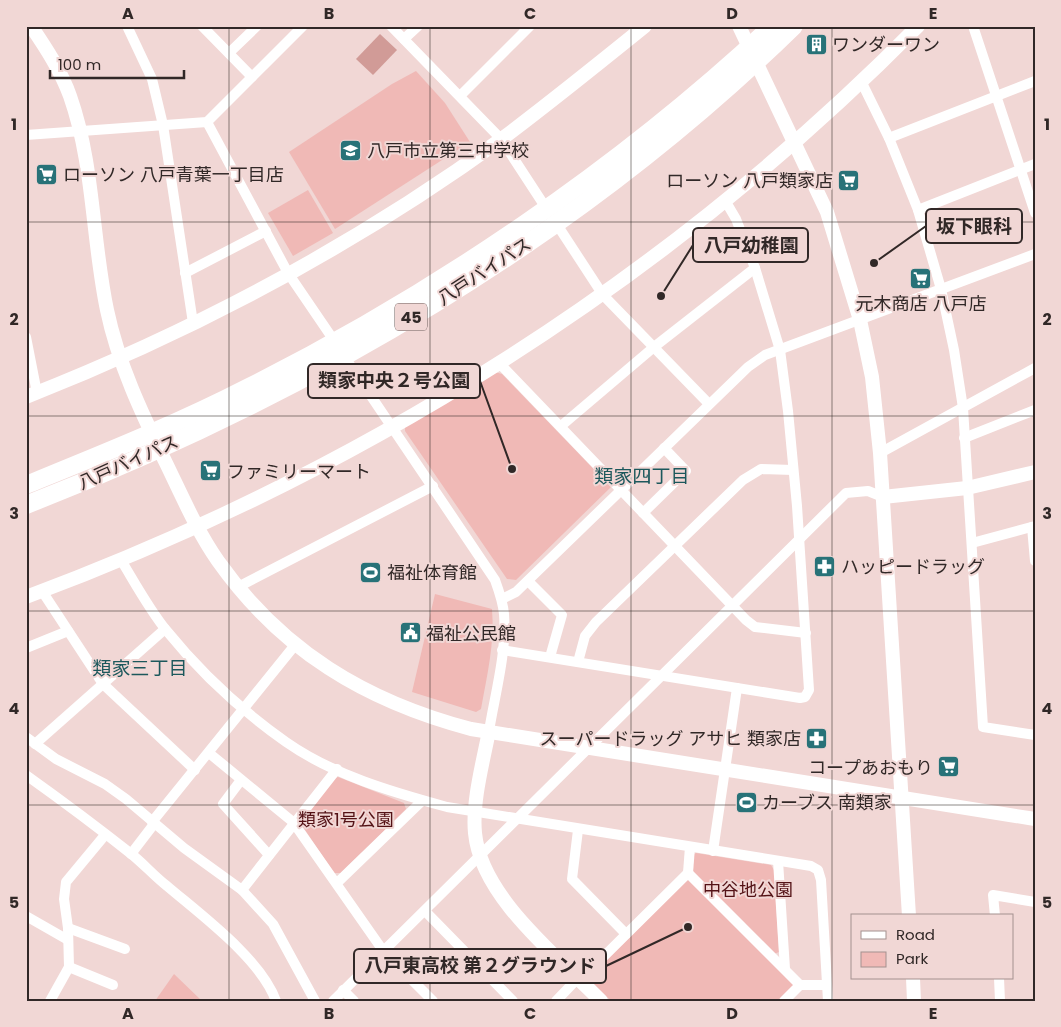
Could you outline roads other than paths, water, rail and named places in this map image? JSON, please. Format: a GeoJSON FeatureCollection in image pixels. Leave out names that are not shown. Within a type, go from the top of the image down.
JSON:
{"type":"FeatureCollection","features":[{"type":"Feature","properties":{"kind":"highway","name":"八戸バイパス"},"geometry":{"type":"LineString","coordinates":[[26,505],[160,450],[340,349],[448,295],[556,223],[634,166],[752,56],[772,26]]}},
{"type":"Feature","properties":{"kind":"highway","name":"八戸バイパス"},"geometry":{"type":"LineString","coordinates":[[26,484],[152,434],[250,387],[340,349],[425,289],[546,208],[794,26]]}},
{"type":"Feature","properties":{"kind":"street"},"geometry":{"type":"LineString","coordinates":[[31,26],[48,50],[69,94],[81,131],[106,310],[119,357],[152,434],[197,526],[217,560],[264,617],[295,645],[354,685],[399,706],[436,720],[488,731],[590,748],[1035,819]]}},
{"type":"Feature","properties":{"kind":"street"},"geometry":{"type":"LineString","coordinates":[[127,26],[152,79],[163,125],[192,323]]}},
{"type":"Feature","properties":{"kind":"street"},"geometry":{"type":"LineString","coordinates":[[202,26],[252,77]]}},
{"type":"Feature","properties":{"kind":"street"},"geometry":{"type":"LineString","coordinates":[[229,53],[257,26]]}},
{"type":"Feature","properties":{"kind":"street"},"geometry":{"type":"LineString","coordinates":[[26,134],[207,122],[303,26]]}},
{"type":"Feature","properties":{"kind":"street"},"geometry":{"type":"LineString","coordinates":[[391,26],[502,139],[546,208]]}},
{"type":"Feature","properties":{"kind":"street"},"geometry":{"type":"LineString","coordinates":[[404,39],[418,26]]}},
{"type":"Feature","properties":{"kind":"street"},"geometry":{"type":"LineString","coordinates":[[460,96],[530,26]]}},
{"type":"Feature","properties":{"kind":"street"},"geometry":{"type":"LineString","coordinates":[[26,337],[31,395],[192,323],[288,273],[403,205],[502,139],[575,84],[645,26]]}},
{"type":"Feature","properties":{"kind":"street"},"geometry":{"type":"LineString","coordinates":[[739,26],[827,212],[860,320],[872,377],[880,452],[909,914]]}},
{"type":"Feature","properties":{"kind":"street"},"geometry":{"type":"LineString","coordinates":[[26,597],[121,560],[270,493],[394,427],[500,364],[603,295],[726,202],[862,83],[918,26]]}},
{"type":"Feature","properties":{"kind":"street"},"geometry":{"type":"LineString","coordinates":[[972,26],[1035,213]]}},
{"type":"Feature","properties":{"kind":"street"},"geometry":{"type":"LineString","coordinates":[[889,138],[1035,81]]}},
{"type":"Feature","properties":{"kind":"street"},"geometry":{"type":"LineString","coordinates":[[862,83],[889,138],[918,210],[942,289],[963,408],[983,727],[1035,735]]}},
{"type":"Feature","properties":{"kind":"street"},"geometry":{"type":"LineString","coordinates":[[207,122],[288,273],[394,427],[495,580],[502,600],[504,615],[502,650],[488,731],[476,813],[475,833],[481,857],[493,884],[510,908],[600,1001]]}},
{"type":"Feature","properties":{"kind":"street"},"geometry":{"type":"LineString","coordinates":[[918,210],[1035,164]]}},
{"type":"Feature","properties":{"kind":"street"},"geometry":{"type":"LineString","coordinates":[[502,650],[805,697],[810,690],[800,539],[780,350],[754,268],[736,219],[726,202]]}},
{"type":"Feature","properties":{"kind":"street"},"geometry":{"type":"LineString","coordinates":[[556,223],[603,295],[709,404]]}},
{"type":"Feature","properties":{"kind":"street"},"geometry":{"type":"LineString","coordinates":[[185,273],[266,231]]}},
{"type":"Feature","properties":{"kind":"street"},"geometry":{"type":"LineString","coordinates":[[502,600],[516,592],[528,581],[709,404],[748,367],[765,355],[1035,254]]}},
{"type":"Feature","properties":{"kind":"street"},"geometry":{"type":"LineString","coordinates":[[561,426],[654,347],[754,268]]}},
{"type":"Feature","properties":{"kind":"street"},"geometry":{"type":"LineString","coordinates":[[500,364],[731,606],[755,627],[806,633]]}},
{"type":"Feature","properties":{"kind":"street"},"geometry":{"type":"LineString","coordinates":[[880,452],[1035,368]]}},
{"type":"Feature","properties":{"kind":"street"},"geometry":{"type":"LineString","coordinates":[[964,438],[1035,410]]}},
{"type":"Feature","properties":{"kind":"street"},"geometry":{"type":"LineString","coordinates":[[643,513],[686,471],[664,448]]}},
{"type":"Feature","properties":{"kind":"street"},"geometry":{"type":"LineString","coordinates":[[578,662],[585,636],[596,622],[743,480],[761,469],[793,470]]}},
{"type":"Feature","properties":{"kind":"street"},"geometry":{"type":"LineString","coordinates":[[333,1001],[481,857],[846,493],[868,490],[883,497],[967,488],[1035,472]]}},
{"type":"Feature","properties":{"kind":"street"},"geometry":{"type":"LineString","coordinates":[[238,587],[433,486]]}},
{"type":"Feature","properties":{"kind":"street"},"geometry":{"type":"LineString","coordinates":[[972,543],[1034,527],[1035,561]]}},
{"type":"Feature","properties":{"kind":"street"},"geometry":{"type":"LineString","coordinates":[[121,560],[165,629],[198,666],[244,708],[287,742],[337,769],[394,793],[476,813],[811,866],[818,870],[821,880],[828,1001]]}},
{"type":"Feature","properties":{"kind":"street"},"geometry":{"type":"LineString","coordinates":[[528,581],[562,615],[550,658]]}},
{"type":"Feature","properties":{"kind":"street"},"geometry":{"type":"LineString","coordinates":[[42,591],[102,684],[195,770]]}},
{"type":"Feature","properties":{"kind":"street"},"geometry":{"type":"LineString","coordinates":[[35,744],[165,629]]}},
{"type":"Feature","properties":{"kind":"street"},"geometry":{"type":"LineString","coordinates":[[26,648],[68,631]]}},
{"type":"Feature","properties":{"kind":"street"},"geometry":{"type":"LineString","coordinates":[[131,854],[153,823],[295,645]]}},
{"type":"Feature","properties":{"kind":"street"},"geometry":{"type":"LineString","coordinates":[[713,851],[738,688]]}},
{"type":"Feature","properties":{"kind":"street"},"geometry":{"type":"LineString","coordinates":[[26,737],[56,759],[105,784],[126,799],[184,848],[242,890],[273,924],[315,1001]]}},
{"type":"Feature","properties":{"kind":"street"},"geometry":{"type":"LineString","coordinates":[[209,754],[293,822],[384,952],[433,1001]]}},
{"type":"Feature","properties":{"kind":"street"},"geometry":{"type":"LineString","coordinates":[[242,890],[293,822],[337,769]]}},
{"type":"Feature","properties":{"kind":"street"},"geometry":{"type":"LineString","coordinates":[[26,775],[131,854],[166,886],[204,915],[246,957],[271,986],[276,1001]]}},
{"type":"Feature","properties":{"kind":"street"},"geometry":{"type":"LineString","coordinates":[[241,780],[223,804],[269,855]]}},
{"type":"Feature","properties":{"kind":"street"},"geometry":{"type":"LineString","coordinates":[[337,883],[422,801]]}},
{"type":"Feature","properties":{"kind":"street"},"geometry":{"type":"LineString","coordinates":[[578,830],[572,879],[626,934]]}},
{"type":"Feature","properties":{"kind":"street"},"geometry":{"type":"LineString","coordinates":[[50,1001],[69,967],[68,928],[64,899],[66,882],[105,835]]}},
{"type":"Feature","properties":{"kind":"street"},"geometry":{"type":"LineString","coordinates":[[556,1001],[688,873],[690,847]]}},
{"type":"Feature","properties":{"kind":"street"},"geometry":{"type":"LineString","coordinates":[[778,861],[785,969]]}},
{"type":"Feature","properties":{"kind":"street"},"geometry":{"type":"LineString","coordinates":[[688,873],[800,985]]}},
{"type":"Feature","properties":{"kind":"street"},"geometry":{"type":"LineString","coordinates":[[995,914],[993,895],[1035,902]]}},
{"type":"Feature","properties":{"kind":"street"},"geometry":{"type":"LineString","coordinates":[[425,911],[513,1001]]}},
{"type":"Feature","properties":{"kind":"street"},"geometry":{"type":"LineString","coordinates":[[26,916],[68,940]]}},
{"type":"Feature","properties":{"kind":"street"},"geometry":{"type":"LineString","coordinates":[[68,928],[125,949]]}},
{"type":"Feature","properties":{"kind":"street"},"geometry":{"type":"LineString","coordinates":[[69,967],[113,985]]}},
{"type":"Feature","properties":{"kind":"street"},"geometry":{"type":"LineString","coordinates":[[913,980],[914,1001]]}},
{"type":"Feature","properties":{"kind":"street"},"geometry":{"type":"LineString","coordinates":[[999,980],[1000,1001]]}},
{"type":"Feature","properties":{"kind":"street"},"geometry":{"type":"LineString","coordinates":[[784,1001],[800,985],[827,984]]}},
{"type":"Feature","properties":{"kind":"street"},"geometry":{"type":"LineString","coordinates":[[344,990],[354,1001]]}},
{"type":"Feature","properties":{"kind":"place","name":"ワンダーワン"},"geometry":{"type":"Point","coordinates":[816,44]}},
{"type":"Feature","properties":{"kind":"place","name":"八戸市立第三中学校"},"geometry":{"type":"Point","coordinates":[351,150]}},
{"type":"Feature","properties":{"kind":"place","name":"ローソン 八戸青葉一丁目店"},"geometry":{"type":"Point","coordinates":[47,174]}},
{"type":"Feature","properties":{"kind":"place","name":"ローソン 八戸類家店"},"geometry":{"type":"Point","coordinates":[849,180]}},
{"type":"Feature","properties":{"kind":"place","name":"坂下眼科"},"geometry":{"type":"Point","coordinates":[874,263]}},
{"type":"Feature","properties":{"kind":"place","name":"元木商店 八戸店"},"geometry":{"type":"Point","coordinates":[921,278]}},
{"type":"Feature","properties":{"kind":"place","name":"八戸幼稚園"},"geometry":{"type":"Point","coordinates":[661,296]}},
{"type":"Feature","properties":{"kind":"place","name":"類家中央２号公園"},"geometry":{"type":"Point","coordinates":[512,469]}},
{"type":"Feature","properties":{"kind":"place","name":"ファミリーマート"},"geometry":{"type":"Point","coordinates":[211,471]}},
{"type":"Feature","properties":{"kind":"place","name":"ハッピードラッグ"},"geometry":{"type":"Point","coordinates":[825,566]}},
{"type":"Feature","properties":{"kind":"place","name":"福祉体育館"},"geometry":{"type":"Point","coordinates":[371,572]}},
{"type":"Feature","properties":{"kind":"place","name":"福祉公民館"},"geometry":{"type":"Point","coordinates":[410,633]}},
{"type":"Feature","properties":{"kind":"place","name":"スーパードラッグ アサヒ 類家店"},"geometry":{"type":"Point","coordinates":[817,738]}},
{"type":"Feature","properties":{"kind":"place","name":"コープあおもり"},"geometry":{"type":"Point","coordinates":[949,767]}},
{"type":"Feature","properties":{"kind":"place","name":"カーブス 南類家"},"geometry":{"type":"Point","coordinates":[746,802]}},
{"type":"Feature","properties":{"kind":"place","name":"八戸東高校 第２グラウンド"},"geometry":{"type":"Point","coordinates":[688,927]}},
{"type":"Feature","properties":{"kind":"district","name":"類家四丁目"},"geometry":{"type":"Point","coordinates":[642,476]}},
{"type":"Feature","properties":{"kind":"district","name":"類家三丁目"},"geometry":{"type":"Point","coordinates":[140,668]}},
{"type":"Feature","properties":{"kind":"park label","name":"類家1号公園"},"geometry":{"type":"Point","coordinates":[346,819]}},
{"type":"Feature","properties":{"kind":"park label","name":"中谷地公園"},"geometry":{"type":"Point","coordinates":[748,889]}}]}
